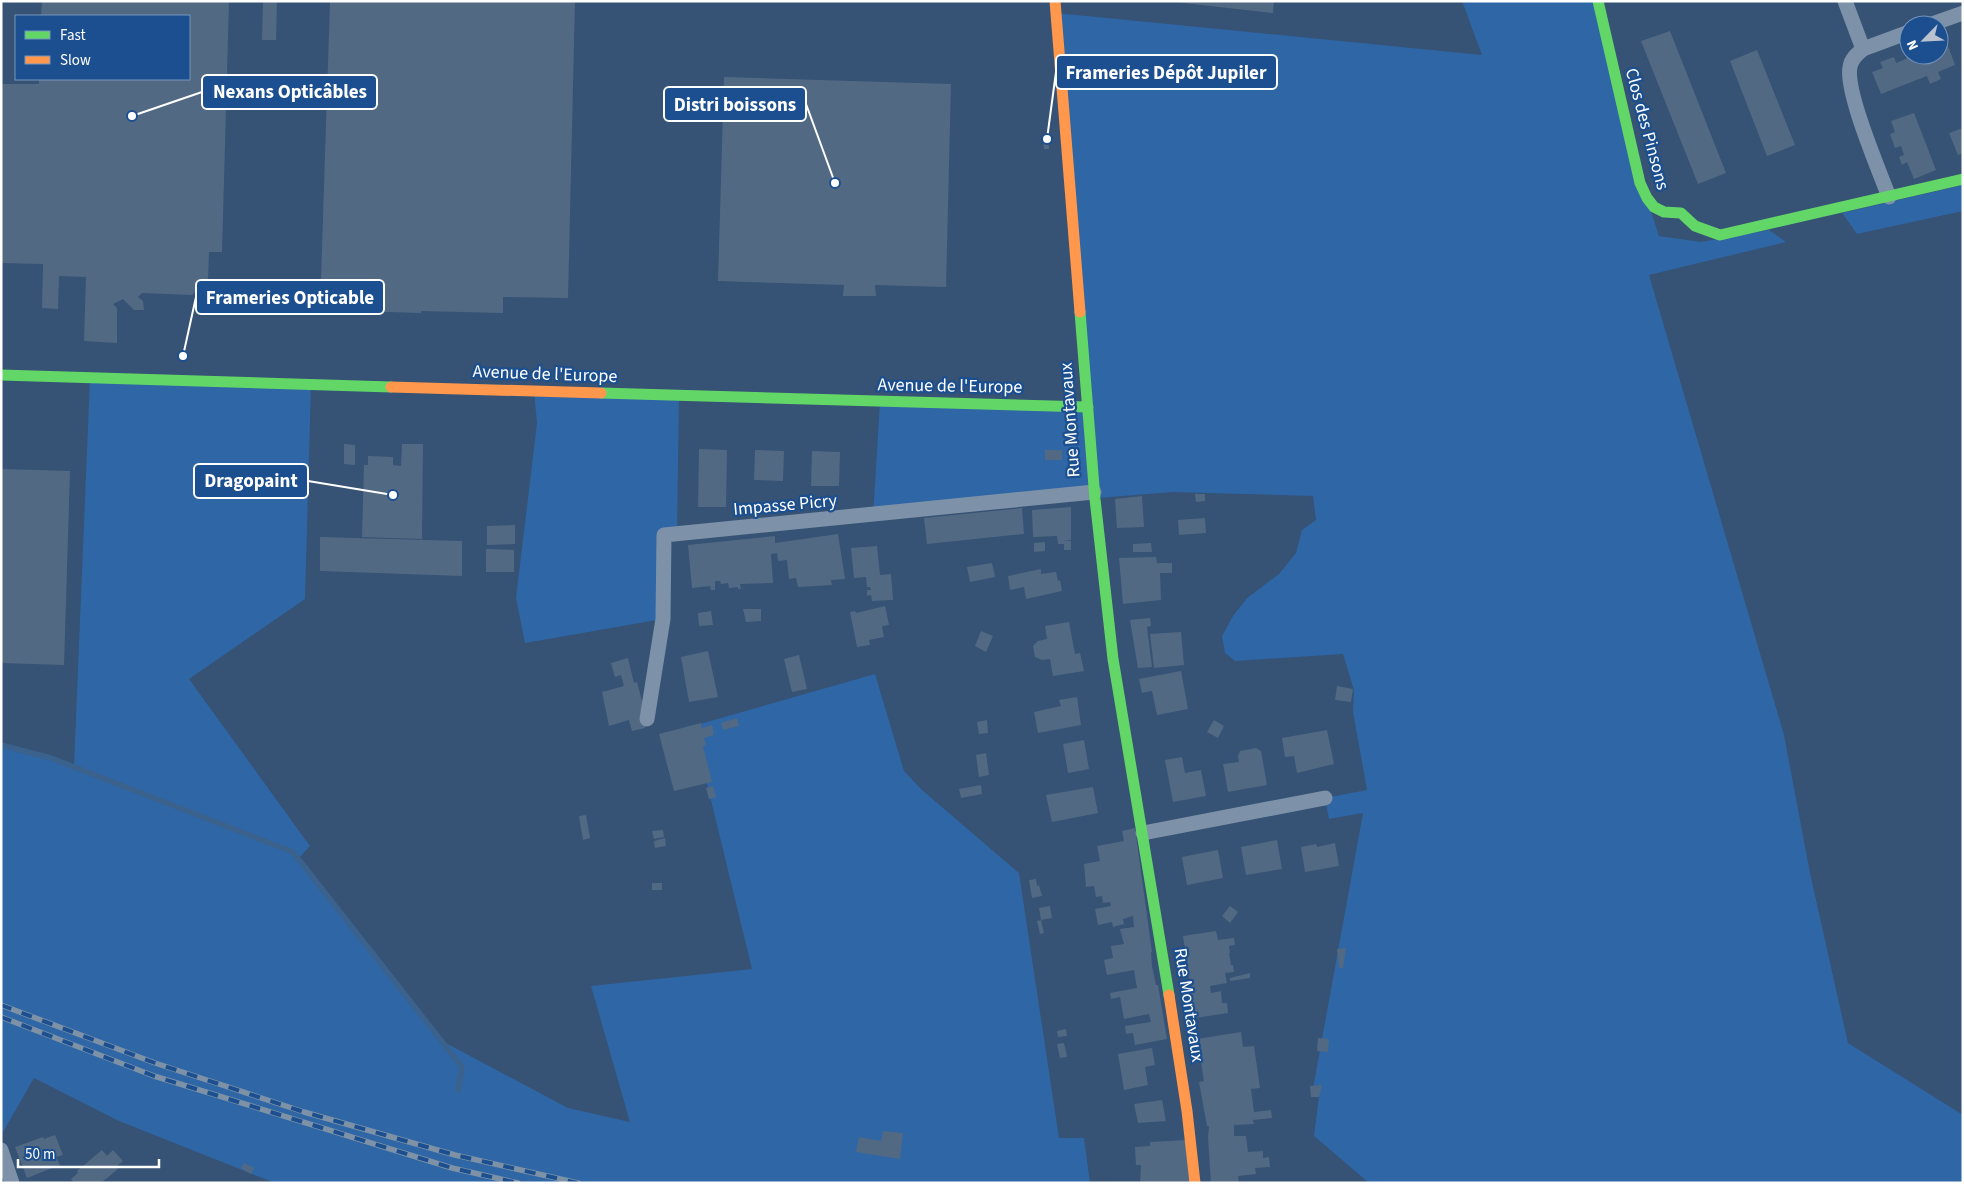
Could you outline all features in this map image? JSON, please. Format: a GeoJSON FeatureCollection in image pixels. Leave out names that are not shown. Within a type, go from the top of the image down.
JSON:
{"type":"FeatureCollection","features":[{"type":"Feature","properties":{"kind":"street","name":"Rue Montavaux"},"geometry":{"type":"LineString","coordinates":[[1055,1],[1094,492],[1113,660],[1143,833],[1187,1111],[1195,1183]]}},
{"type":"Feature","properties":{"kind":"street","name":"Clos des Pinsons"},"geometry":{"type":"LineString","coordinates":[[1598,1],[1640,183],[1648,202],[1662,213],[1681,213],[1694,226],[1720,235],[1889,197],[1963,178]]}},
{"type":"Feature","properties":{"kind":"street"},"geometry":{"type":"LineString","coordinates":[[1845,1],[1863,48]]}},
{"type":"Feature","properties":{"kind":"street"},"geometry":{"type":"LineString","coordinates":[[1949,18],[1963,13]]}},
{"type":"Feature","properties":{"kind":"street"},"geometry":{"type":"LineString","coordinates":[[1889,197],[1850,89],[1850,66],[1853,58],[1863,48],[1899,35]]}},
{"type":"Feature","properties":{"kind":"street","name":"Avenue de l'Europe"},"geometry":{"type":"LineString","coordinates":[[1,375],[1088,407]]}},
{"type":"Feature","properties":{"kind":"street","name":"Impasse Picry"},"geometry":{"type":"LineString","coordinates":[[646,719],[663,619],[664,536],[1094,492]]}},
{"type":"Feature","properties":{"kind":"street"},"geometry":{"type":"LineString","coordinates":[[1143,833],[1326,798]]}},
{"type":"Feature","properties":{"kind":"street"},"geometry":{"type":"LineString","coordinates":[[1,1150],[12,1183]]}},
{"type":"Feature","properties":{"kind":"shaded area"},"geometry":{"type":"Polygon","coordinates":[[[1462,1],[1598,1],[1648,202],[1659,236],[1701,242],[1769,230],[1786,242],[1649,275],[1784,735],[1810,873],[1848,1043],[1963,1115],[1963,1183],[1369,1183],[1314,1136],[1319,1096],[1312,1094],[1363,813],[1329,819],[1325,798],[1367,790],[1353,712],[1354,690],[1343,654],[1235,661],[1225,653],[1222,636],[1233,616],[1247,598],[1279,574],[1296,553],[1302,530],[1316,520],[1313,496],[1173,492],[873,516],[880,402],[1088,407],[1056,13],[1482,55],[1462,1]]]}},
{"type":"Feature","properties":{"kind":"shaded area"},"geometry":{"type":"Polygon","coordinates":[[[1963,185],[1963,211],[1857,234],[1842,213],[1963,185]]]}},
{"type":"Feature","properties":{"kind":"shaded area"},"geometry":{"type":"Polygon","coordinates":[[[90,378],[311,385],[305,599],[189,679],[310,846],[298,859],[442,1041],[568,1108],[630,1122],[591,986],[752,969],[693,726],[875,674],[904,771],[922,790],[1019,873],[1059,1138],[1084,1138],[1090,1183],[275,1183],[119,1121],[34,1078],[3,1132],[1,1127],[1,745],[74,766],[90,378]]]}},
{"type":"Feature","properties":{"kind":"shaded area"},"geometry":{"type":"Polygon","coordinates":[[[534,392],[679,396],[677,534],[665,535],[663,619],[525,643],[516,598],[537,423],[534,392]]]}},
{"type":"Feature","properties":{"kind":"building"},"geometry":{"type":"Polygon","coordinates":[[[42,1],[229,1],[222,252],[209,252],[208,280],[192,295],[142,293],[138,297],[143,301],[144,310],[134,310],[123,299],[113,304],[117,308],[117,343],[84,341],[86,277],[59,276],[58,309],[42,308],[43,264],[1,263],[1,84],[39,84],[39,80],[190,80],[190,15],[41,15],[42,1]]]}},
{"type":"Feature","properties":{"kind":"building"},"geometry":{"type":"Polygon","coordinates":[[[263,1],[277,1],[276,40],[262,40],[263,1]]]}},
{"type":"Feature","properties":{"kind":"building"},"geometry":{"type":"Polygon","coordinates":[[[330,1],[575,1],[568,298],[503,297],[503,313],[320,310],[330,1]]]}},
{"type":"Feature","properties":{"kind":"building"},"geometry":{"type":"Polygon","coordinates":[[[1166,1],[1274,1],[1273,13],[1166,1]]]}},
{"type":"Feature","properties":{"kind":"building"},"geometry":{"type":"Polygon","coordinates":[[[1670,31],[1726,173],[1698,184],[1641,41],[1670,31]]]}},
{"type":"Feature","properties":{"kind":"building"},"geometry":{"type":"Polygon","coordinates":[[[1949,48],[1955,65],[1938,72],[1941,79],[1930,84],[1927,76],[1881,94],[1872,72],[1883,68],[1880,62],[1894,57],[1896,63],[1899,62],[1899,65],[1949,65],[1949,48]]]}},
{"type":"Feature","properties":{"kind":"building"},"geometry":{"type":"Polygon","coordinates":[[[1757,50],[1795,145],[1767,156],[1730,61],[1757,50]]]}},
{"type":"Feature","properties":{"kind":"building"},"geometry":{"type":"Polygon","coordinates":[[[724,77],[951,84],[946,287],[875,285],[876,296],[843,296],[844,285],[718,281],[724,77]]]}},
{"type":"Feature","properties":{"kind":"building"},"geometry":{"type":"Polygon","coordinates":[[[1914,113],[1936,170],[1914,179],[1907,162],[1902,165],[1899,157],[1904,155],[1901,146],[1895,148],[1890,134],[1895,132],[1891,121],[1914,113]]]}},
{"type":"Feature","properties":{"kind":"building"},"geometry":{"type":"Polygon","coordinates":[[[1963,128],[1963,153],[1958,155],[1949,133],[1963,128]]]}},
{"type":"Feature","properties":{"kind":"building"},"geometry":{"type":"Polygon","coordinates":[[[1048,136],[1049,149],[1044,149],[1043,137],[1048,136]]]}},
{"type":"Feature","properties":{"kind":"building"},"geometry":{"type":"Polygon","coordinates":[[[344,444],[355,445],[355,465],[344,464],[344,444]]]}},
{"type":"Feature","properties":{"kind":"building"},"geometry":{"type":"Polygon","coordinates":[[[402,444],[423,444],[422,539],[362,537],[364,465],[368,465],[368,456],[393,457],[393,465],[401,466],[402,444]]]}},
{"type":"Feature","properties":{"kind":"building"},"geometry":{"type":"Polygon","coordinates":[[[699,449],[727,450],[726,507],[698,507],[699,449]]]}},
{"type":"Feature","properties":{"kind":"building"},"geometry":{"type":"Polygon","coordinates":[[[755,450],[784,451],[783,481],[754,480],[755,450]]]}},
{"type":"Feature","properties":{"kind":"building"},"geometry":{"type":"Polygon","coordinates":[[[1045,450],[1062,450],[1062,460],[1045,460],[1045,450]]]}},
{"type":"Feature","properties":{"kind":"building"},"geometry":{"type":"Polygon","coordinates":[[[812,451],[840,452],[839,486],[811,486],[812,451]]]}},
{"type":"Feature","properties":{"kind":"building"},"geometry":{"type":"Polygon","coordinates":[[[1,469],[70,471],[64,665],[1,663],[1,469]]]}},
{"type":"Feature","properties":{"kind":"building"},"geometry":{"type":"Polygon","coordinates":[[[1195,494],[1205,494],[1205,501],[1196,502],[1195,494]]]}},
{"type":"Feature","properties":{"kind":"building"},"geometry":{"type":"Polygon","coordinates":[[[1142,496],[1144,527],[1117,528],[1115,499],[1142,496]]]}},
{"type":"Feature","properties":{"kind":"building"},"geometry":{"type":"Polygon","coordinates":[[[1071,507],[1071,540],[1063,541],[1071,541],[1071,550],[1064,550],[1064,544],[1058,544],[1057,536],[1033,537],[1032,510],[1071,507]]]}},
{"type":"Feature","properties":{"kind":"building"},"geometry":{"type":"Polygon","coordinates":[[[1022,508],[1024,534],[927,544],[924,518],[1022,508]]]}},
{"type":"Feature","properties":{"kind":"building"},"geometry":{"type":"Polygon","coordinates":[[[1205,518],[1206,533],[1179,535],[1178,520],[1205,518]]]}},
{"type":"Feature","properties":{"kind":"building"},"geometry":{"type":"Polygon","coordinates":[[[515,525],[515,544],[487,545],[487,526],[515,525]]]}},
{"type":"Feature","properties":{"kind":"building"},"geometry":{"type":"Polygon","coordinates":[[[838,534],[845,579],[831,580],[832,585],[798,587],[796,578],[789,579],[787,560],[778,561],[777,553],[771,554],[773,583],[740,584],[741,589],[738,589],[738,587],[729,588],[728,583],[721,584],[720,581],[715,581],[715,590],[711,590],[710,586],[692,588],[688,545],[775,536],[775,543],[838,534]]]}},
{"type":"Feature","properties":{"kind":"building"},"geometry":{"type":"Polygon","coordinates":[[[320,537],[462,541],[462,576],[320,571],[320,537]]]}},
{"type":"Feature","properties":{"kind":"building"},"geometry":{"type":"Polygon","coordinates":[[[1045,542],[1045,551],[1034,552],[1034,543],[1045,542]]]}},
{"type":"Feature","properties":{"kind":"building"},"geometry":{"type":"Polygon","coordinates":[[[1151,543],[1152,552],[1133,552],[1133,544],[1151,543]]]}},
{"type":"Feature","properties":{"kind":"building"},"geometry":{"type":"Polygon","coordinates":[[[877,546],[880,575],[891,574],[893,600],[872,601],[871,595],[867,596],[867,590],[871,590],[870,587],[867,587],[866,577],[854,578],[851,548],[877,546]]]}},
{"type":"Feature","properties":{"kind":"building"},"geometry":{"type":"Polygon","coordinates":[[[486,549],[514,550],[514,572],[486,572],[486,549]]]}},
{"type":"Feature","properties":{"kind":"building"},"geometry":{"type":"Polygon","coordinates":[[[1156,557],[1157,563],[1172,563],[1172,573],[1160,573],[1161,600],[1123,604],[1119,558],[1156,557]]]}},
{"type":"Feature","properties":{"kind":"building"},"geometry":{"type":"Polygon","coordinates":[[[992,563],[995,577],[970,582],[967,567],[992,563]]]}},
{"type":"Feature","properties":{"kind":"building"},"geometry":{"type":"Polygon","coordinates":[[[1041,569],[1041,574],[1056,572],[1062,591],[1026,599],[1024,587],[1010,590],[1008,576],[1041,569]]]}},
{"type":"Feature","properties":{"kind":"building"},"geometry":{"type":"Polygon","coordinates":[[[885,606],[889,625],[882,626],[884,637],[869,640],[870,645],[857,647],[850,612],[855,611],[856,613],[885,606]]]}},
{"type":"Feature","properties":{"kind":"building"},"geometry":{"type":"Polygon","coordinates":[[[743,609],[761,609],[761,621],[746,622],[743,609]]]}},
{"type":"Feature","properties":{"kind":"building"},"geometry":{"type":"Polygon","coordinates":[[[711,611],[713,625],[699,626],[698,613],[711,611]]]}},
{"type":"Feature","properties":{"kind":"building"},"geometry":{"type":"Polygon","coordinates":[[[1150,618],[1151,626],[1147,627],[1152,667],[1138,668],[1130,620],[1150,618]]]}},
{"type":"Feature","properties":{"kind":"building"},"geometry":{"type":"Polygon","coordinates":[[[1069,622],[1075,654],[1080,653],[1084,671],[1053,676],[1050,659],[1042,660],[1035,657],[1033,646],[1038,641],[1047,639],[1045,626],[1069,622]]]}},
{"type":"Feature","properties":{"kind":"building"},"geometry":{"type":"Polygon","coordinates":[[[981,631],[993,636],[986,652],[975,646],[981,631]]]}},
{"type":"Feature","properties":{"kind":"building"},"geometry":{"type":"Polygon","coordinates":[[[1181,632],[1184,665],[1154,668],[1150,634],[1181,632]]]}},
{"type":"Feature","properties":{"kind":"building"},"geometry":{"type":"Polygon","coordinates":[[[708,651],[718,697],[689,702],[681,657],[708,651]]]}},
{"type":"Feature","properties":{"kind":"building"},"geometry":{"type":"Polygon","coordinates":[[[799,655],[807,689],[792,692],[784,659],[799,655]]]}},
{"type":"Feature","properties":{"kind":"building"},"geometry":{"type":"Polygon","coordinates":[[[628,658],[634,683],[637,682],[646,716],[643,717],[645,728],[632,731],[629,720],[609,726],[602,692],[624,686],[621,675],[615,677],[611,663],[628,658]]]}},
{"type":"Feature","properties":{"kind":"building"},"geometry":{"type":"Polygon","coordinates":[[[1181,671],[1188,709],[1157,715],[1152,691],[1142,693],[1139,679],[1181,671]]]}},
{"type":"Feature","properties":{"kind":"building"},"geometry":{"type":"Polygon","coordinates":[[[1337,686],[1353,689],[1351,702],[1335,700],[1337,686]]]}},
{"type":"Feature","properties":{"kind":"building"},"geometry":{"type":"Polygon","coordinates":[[[1077,697],[1081,725],[1038,733],[1034,712],[1061,706],[1059,700],[1077,697]]]}},
{"type":"Feature","properties":{"kind":"building"},"geometry":{"type":"Polygon","coordinates":[[[737,718],[739,726],[723,730],[721,723],[737,718]]]}},
{"type":"Feature","properties":{"kind":"building"},"geometry":{"type":"Polygon","coordinates":[[[987,720],[988,733],[979,734],[977,722],[987,720]]]}},
{"type":"Feature","properties":{"kind":"building"},"geometry":{"type":"Polygon","coordinates":[[[1214,720],[1224,726],[1218,738],[1207,732],[1214,720]]]}},
{"type":"Feature","properties":{"kind":"building"},"geometry":{"type":"Polygon","coordinates":[[[701,723],[702,728],[712,725],[714,735],[704,738],[706,745],[703,746],[712,782],[674,791],[659,734],[701,723]]]}},
{"type":"Feature","properties":{"kind":"building"},"geometry":{"type":"Polygon","coordinates":[[[1327,730],[1334,764],[1297,773],[1294,756],[1285,757],[1282,738],[1327,730]]]}},
{"type":"Feature","properties":{"kind":"building"},"geometry":{"type":"Polygon","coordinates":[[[1084,740],[1089,769],[1068,773],[1063,744],[1084,740]]]}},
{"type":"Feature","properties":{"kind":"building"},"geometry":{"type":"Polygon","coordinates":[[[1256,748],[1261,751],[1267,785],[1228,792],[1223,764],[1239,762],[1238,756],[1240,751],[1256,748]]]}},
{"type":"Feature","properties":{"kind":"building"},"geometry":{"type":"Polygon","coordinates":[[[986,753],[989,775],[979,777],[976,755],[986,753]]]}},
{"type":"Feature","properties":{"kind":"building"},"geometry":{"type":"Polygon","coordinates":[[[1182,757],[1185,773],[1201,770],[1206,796],[1173,802],[1165,760],[1182,757]]]}},
{"type":"Feature","properties":{"kind":"building"},"geometry":{"type":"Polygon","coordinates":[[[981,785],[982,794],[961,798],[959,789],[981,785]]]}},
{"type":"Feature","properties":{"kind":"building"},"geometry":{"type":"Polygon","coordinates":[[[713,786],[716,797],[709,799],[706,788],[713,786]]]}},
{"type":"Feature","properties":{"kind":"building"},"geometry":{"type":"Polygon","coordinates":[[[1093,787],[1098,813],[1052,822],[1046,795],[1093,787]]]}},
{"type":"Feature","properties":{"kind":"building"},"geometry":{"type":"Polygon","coordinates":[[[586,815],[590,838],[583,840],[579,816],[586,815]]]}},
{"type":"Feature","properties":{"kind":"building"},"geometry":{"type":"Polygon","coordinates":[[[1135,828],[1152,952],[1152,966],[1156,985],[1158,985],[1167,1039],[1135,1045],[1133,1033],[1126,1034],[1125,1026],[1151,1022],[1149,1014],[1124,1019],[1120,997],[1111,999],[1110,993],[1137,988],[1134,970],[1107,975],[1104,960],[1113,958],[1111,946],[1124,944],[1120,929],[1134,927],[1133,916],[1123,919],[1124,924],[1113,927],[1112,922],[1098,925],[1095,909],[1111,906],[1110,902],[1103,903],[1102,896],[1096,897],[1094,886],[1086,887],[1084,864],[1100,861],[1097,846],[1124,841],[1122,831],[1135,828]]]}},
{"type":"Feature","properties":{"kind":"building"},"geometry":{"type":"Polygon","coordinates":[[[663,830],[664,837],[654,839],[652,831],[663,830]]]}},
{"type":"Feature","properties":{"kind":"building"},"geometry":{"type":"Polygon","coordinates":[[[665,838],[666,846],[655,848],[654,841],[665,838]]]}},
{"type":"Feature","properties":{"kind":"building"},"geometry":{"type":"Polygon","coordinates":[[[1277,840],[1282,869],[1246,875],[1241,847],[1277,840]]]}},
{"type":"Feature","properties":{"kind":"building"},"geometry":{"type":"Polygon","coordinates":[[[1335,843],[1339,866],[1305,872],[1301,847],[1316,844],[1317,847],[1335,843]]]}},
{"type":"Feature","properties":{"kind":"building"},"geometry":{"type":"Polygon","coordinates":[[[1218,850],[1223,878],[1187,885],[1182,857],[1218,850]]]}},
{"type":"Feature","properties":{"kind":"building"},"geometry":{"type":"Polygon","coordinates":[[[1036,879],[1042,896],[1032,898],[1029,880],[1036,879]]]}},
{"type":"Feature","properties":{"kind":"building"},"geometry":{"type":"Polygon","coordinates":[[[652,883],[662,883],[662,890],[652,890],[652,883]]]}},
{"type":"Feature","properties":{"kind":"building"},"geometry":{"type":"Polygon","coordinates":[[[1050,906],[1052,918],[1041,920],[1039,908],[1050,906]]]}},
{"type":"Feature","properties":{"kind":"building"},"geometry":{"type":"Polygon","coordinates":[[[1230,906],[1238,912],[1230,923],[1222,916],[1230,906]]]}},
{"type":"Feature","properties":{"kind":"building"},"geometry":{"type":"Polygon","coordinates":[[[1041,920],[1044,933],[1040,934],[1037,921],[1041,920]]]}},
{"type":"Feature","properties":{"kind":"building"},"geometry":{"type":"Polygon","coordinates":[[[1216,931],[1218,940],[1234,938],[1235,945],[1229,946],[1229,953],[1234,972],[1225,973],[1227,983],[1210,986],[1211,993],[1221,991],[1222,1003],[1227,1003],[1228,1013],[1195,1018],[1183,936],[1216,931]]]}},
{"type":"Feature","properties":{"kind":"building"},"geometry":{"type":"Polygon","coordinates":[[[1346,948],[1343,968],[1339,968],[1337,949],[1346,948]]]}},
{"type":"Feature","properties":{"kind":"building"},"geometry":{"type":"Polygon","coordinates":[[[1250,973],[1250,978],[1230,981],[1230,978],[1250,973]]]}},
{"type":"Feature","properties":{"kind":"building"},"geometry":{"type":"Polygon","coordinates":[[[1066,1029],[1067,1036],[1058,1037],[1057,1031],[1066,1029]]]}},
{"type":"Feature","properties":{"kind":"building"},"geometry":{"type":"Polygon","coordinates":[[[1241,1032],[1243,1047],[1254,1046],[1260,1088],[1251,1089],[1254,1112],[1271,1110],[1272,1118],[1253,1120],[1254,1124],[1234,1125],[1234,1136],[1246,1136],[1248,1152],[1263,1151],[1263,1158],[1269,1157],[1270,1167],[1255,1168],[1256,1174],[1238,1176],[1239,1183],[1211,1183],[1209,1126],[1207,1126],[1199,1082],[1204,1081],[1197,1039],[1241,1032]]]}},
{"type":"Feature","properties":{"kind":"building"},"geometry":{"type":"Polygon","coordinates":[[[1318,1038],[1329,1039],[1328,1052],[1317,1051],[1318,1038]]]}},
{"type":"Feature","properties":{"kind":"building"},"geometry":{"type":"Polygon","coordinates":[[[1064,1043],[1067,1057],[1060,1058],[1057,1044],[1064,1043]]]}},
{"type":"Feature","properties":{"kind":"building"},"geometry":{"type":"Polygon","coordinates":[[[1152,1048],[1155,1065],[1145,1067],[1148,1085],[1124,1090],[1118,1054],[1152,1048]]]}},
{"type":"Feature","properties":{"kind":"building"},"geometry":{"type":"Polygon","coordinates":[[[1322,1085],[1319,1097],[1311,1097],[1310,1086],[1322,1085]]]}},
{"type":"Feature","properties":{"kind":"building"},"geometry":{"type":"Polygon","coordinates":[[[1162,1100],[1166,1121],[1138,1123],[1134,1104],[1162,1100]]]}},
{"type":"Feature","properties":{"kind":"building"},"geometry":{"type":"Polygon","coordinates":[[[883,1131],[903,1133],[900,1159],[856,1152],[859,1137],[881,1141],[883,1131]]]}},
{"type":"Feature","properties":{"kind":"building"},"geometry":{"type":"Polygon","coordinates":[[[55,1135],[63,1155],[56,1157],[60,1165],[27,1178],[15,1147],[43,1137],[44,1139],[55,1135]]]}},
{"type":"Feature","properties":{"kind":"building"},"geometry":{"type":"Polygon","coordinates":[[[1187,1140],[1190,1183],[1140,1183],[1141,1165],[1136,1165],[1135,1147],[1150,1146],[1150,1142],[1187,1140]]]}},
{"type":"Feature","properties":{"kind":"building"},"geometry":{"type":"Polygon","coordinates":[[[102,1150],[107,1156],[113,1150],[123,1161],[116,1167],[118,1169],[101,1183],[74,1183],[71,1179],[78,1173],[77,1171],[102,1150]]]}},
{"type":"Feature","properties":{"kind":"building"},"geometry":{"type":"Polygon","coordinates":[[[244,1163],[254,1168],[251,1174],[241,1168],[244,1163]]]}},
{"type":"Feature","properties":{"kind":"waterway"},"geometry":{"type":"LineString","coordinates":[[1,745],[51,758],[293,852],[462,1067],[458,1090]]}},
{"type":"Feature","properties":{"kind":"railway"},"geometry":{"type":"LineString","coordinates":[[1,1005],[155,1063],[304,1112],[455,1155],[578,1183]]}},
{"type":"Feature","properties":{"kind":"railway"},"geometry":{"type":"LineString","coordinates":[[1,1017],[154,1076],[452,1168],[518,1183]]}},
{"type":"Feature","properties":{"kind":"traffic: fast"},"geometry":{"type":"LineString","coordinates":[[1598,1],[1640,183],[1647,198],[1654,207],[1664,212],[1681,213],[1695,226],[1720,235],[1963,179]]}},
{"type":"Feature","properties":{"kind":"traffic: fast"},"geometry":{"type":"LineString","coordinates":[[1080,312],[1095,499],[1113,659],[1169,995]]}},
{"type":"Feature","properties":{"kind":"traffic: fast"},"geometry":{"type":"LineString","coordinates":[[1,375],[391,387]]}},
{"type":"Feature","properties":{"kind":"traffic: fast"},"geometry":{"type":"LineString","coordinates":[[601,393],[1088,407]]}},
{"type":"Feature","properties":{"kind":"traffic: slow"},"geometry":{"type":"LineString","coordinates":[[1055,1],[1080,312]]}},
{"type":"Feature","properties":{"kind":"traffic: slow"},"geometry":{"type":"LineString","coordinates":[[391,387],[601,393]]}},
{"type":"Feature","properties":{"kind":"traffic: slow"},"geometry":{"type":"LineString","coordinates":[[1169,995],[1187,1111],[1195,1183]]}},
{"type":"Feature","properties":{"kind":"place","name":"Nexans Opticâbles"},"geometry":{"type":"Point","coordinates":[132,116]}},
{"type":"Feature","properties":{"kind":"place","name":"Frameries Dépôt Jupiler"},"geometry":{"type":"Point","coordinates":[1047,139]}},
{"type":"Feature","properties":{"kind":"place","name":"Distri boissons"},"geometry":{"type":"Point","coordinates":[835,183]}},
{"type":"Feature","properties":{"kind":"place","name":"Frameries Opticable"},"geometry":{"type":"Point","coordinates":[183,356]}},
{"type":"Feature","properties":{"kind":"place","name":"Dragopaint"},"geometry":{"type":"Point","coordinates":[393,495]}}]}
